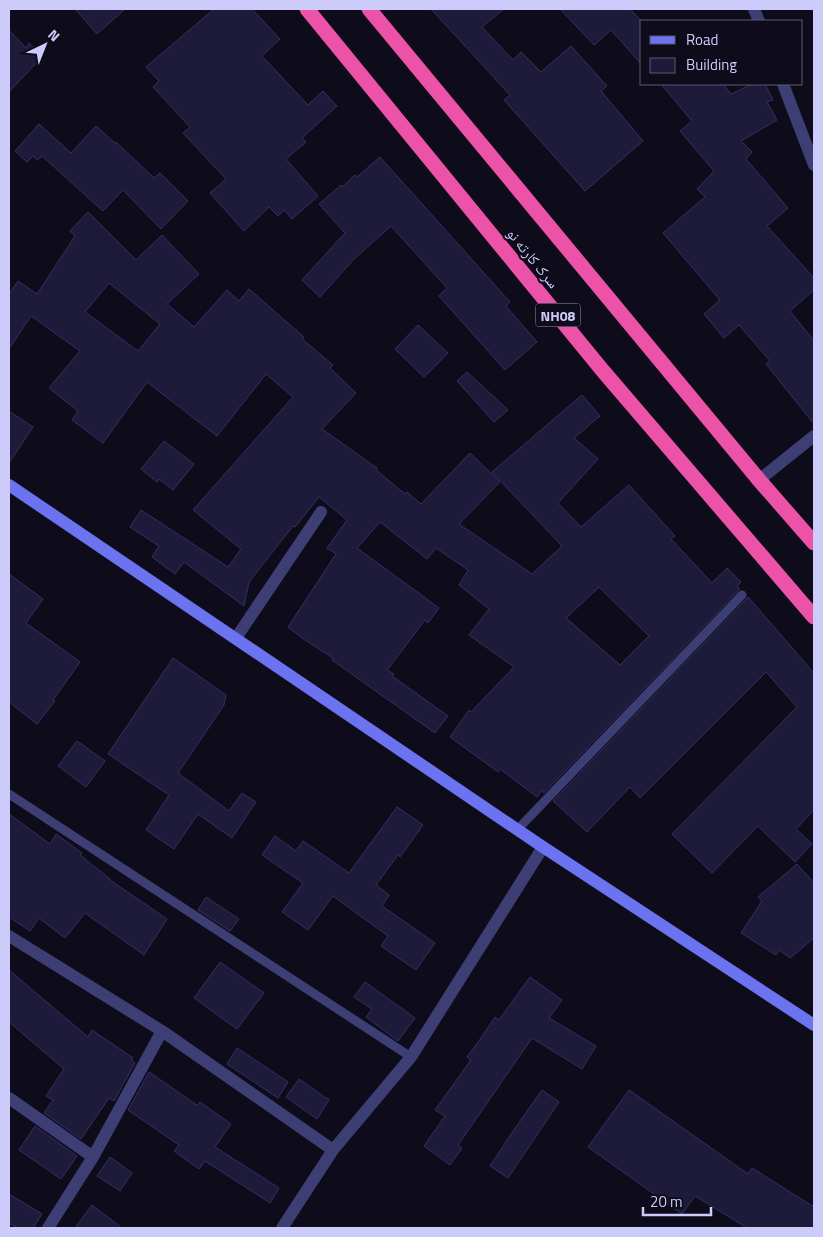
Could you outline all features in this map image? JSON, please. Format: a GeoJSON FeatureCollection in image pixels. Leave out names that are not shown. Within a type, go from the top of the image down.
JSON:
{"type":"FeatureCollection","features":[{"type":"Feature","properties":{"kind":"highway","name":"سرک کارته نو"},"geometry":{"type":"LineString","coordinates":[[307,9],[603,371],[814,617]]}},
{"type":"Feature","properties":{"kind":"highway"},"geometry":{"type":"LineString","coordinates":[[369,9],[759,480],[814,542]]}},
{"type":"Feature","properties":{"kind":"main road"},"geometry":{"type":"LineString","coordinates":[[9,485],[543,848],[814,1025]]}},
{"type":"Feature","properties":{"kind":"street"},"geometry":{"type":"LineString","coordinates":[[783,85],[814,165]]}},
{"type":"Feature","properties":{"kind":"street"},"geometry":{"type":"LineString","coordinates":[[759,480],[814,436]]}},
{"type":"Feature","properties":{"kind":"street"},"geometry":{"type":"LineString","coordinates":[[236,638],[321,512]]}},
{"type":"Feature","properties":{"kind":"street"},"geometry":{"type":"LineString","coordinates":[[282,1228],[333,1150],[411,1057],[543,848]]}},
{"type":"Feature","properties":{"kind":"street"},"geometry":{"type":"LineString","coordinates":[[9,936],[162,1031],[333,1150]]}},
{"type":"Feature","properties":{"kind":"street"},"geometry":{"type":"LineString","coordinates":[[48,1228],[93,1157],[162,1031]]}},
{"type":"Feature","properties":{"kind":"street"},"geometry":{"type":"LineString","coordinates":[[9,1098],[93,1157]]}},
{"type":"Feature","properties":{"kind":"lane"},"geometry":{"type":"LineString","coordinates":[[517,830],[742,595]]}},
{"type":"Feature","properties":{"kind":"lane"},"geometry":{"type":"LineString","coordinates":[[9,794],[411,1057]]}},
{"type":"Feature","properties":{"kind":"building"},"geometry":{"type":"Polygon","coordinates":[[[75,9],[125,9],[97,34],[75,9]]]}},
{"type":"Feature","properties":{"kind":"building"},"geometry":{"type":"Polygon","coordinates":[[[214,9],[252,9],[280,39],[262,56],[308,105],[323,91],[337,106],[302,138],[306,142],[286,159],[318,196],[292,219],[284,210],[278,216],[269,207],[244,231],[210,193],[226,179],[183,133],[190,127],[153,87],[159,81],[146,67],[214,9]]]}},
{"type":"Feature","properties":{"kind":"building"},"geometry":{"type":"Polygon","coordinates":[[[431,9],[504,9],[482,27],[513,60],[521,52],[541,72],[571,46],[607,86],[601,91],[643,141],[585,191],[504,100],[510,95],[431,9]]]}},
{"type":"Feature","properties":{"kind":"building"},"geometry":{"type":"Polygon","coordinates":[[[560,9],[630,9],[640,20],[640,63],[611,30],[594,45],[560,9]]]}},
{"type":"Feature","properties":{"kind":"building"},"geometry":{"type":"Polygon","coordinates":[[[9,30],[26,48],[29,43],[43,56],[9,92],[9,30]]]}},
{"type":"Feature","properties":{"kind":"building"},"geometry":{"type":"Polygon","coordinates":[[[662,85],[724,85],[731,94],[750,85],[766,85],[773,100],[767,102],[777,120],[741,141],[752,152],[746,159],[788,208],[767,226],[814,278],[814,290],[790,311],[814,341],[814,424],[766,364],[770,361],[739,325],[724,338],[704,314],[720,300],[663,233],[705,197],[697,189],[714,171],[680,131],[692,121],[662,85]]]}},
{"type":"Feature","properties":{"kind":"building"},"geometry":{"type":"Polygon","coordinates":[[[39,124],[71,153],[96,126],[154,178],[160,173],[188,201],[161,229],[123,190],[103,211],[42,156],[37,160],[33,156],[27,162],[15,151],[39,124]]]}},
{"type":"Feature","properties":{"kind":"building"},"geometry":{"type":"Polygon","coordinates":[[[380,157],[510,302],[506,306],[537,342],[505,370],[439,296],[447,288],[391,226],[354,259],[320,297],[302,280],[345,233],[319,204],[355,175],[357,177],[380,157]]]}},
{"type":"Feature","properties":{"kind":"building"},"geometry":{"type":"Polygon","coordinates":[[[88,212],[136,260],[162,235],[199,274],[167,304],[194,327],[227,290],[239,301],[249,289],[304,337],[302,339],[333,365],[330,368],[356,393],[322,429],[377,468],[376,470],[405,494],[407,492],[421,504],[470,453],[500,482],[459,524],[532,574],[562,546],[492,472],[582,395],[600,416],[574,438],[598,459],[558,503],[581,527],[629,485],[675,536],[671,539],[712,583],[727,568],[741,582],[737,586],[740,589],[544,793],[542,790],[537,797],[500,769],[498,772],[450,737],[469,710],[471,712],[514,667],[469,635],[489,609],[459,585],[468,570],[436,548],[427,559],[380,522],[357,548],[439,608],[428,623],[425,620],[387,670],[394,674],[392,676],[448,716],[435,733],[288,627],[336,554],[327,548],[347,520],[319,497],[295,527],[293,526],[249,582],[244,606],[184,562],[175,574],[152,557],[159,546],[130,527],[141,510],[228,567],[241,549],[193,510],[293,397],[266,374],[217,436],[147,382],[103,443],[72,420],[78,411],[49,388],[80,351],[31,316],[9,349],[9,294],[18,281],[37,294],[75,236],[70,231],[88,212]],[[109,283],[85,312],[138,351],[160,324],[109,283]],[[599,587],[566,618],[620,665],[649,636],[599,587]]]}},
{"type":"Feature","properties":{"kind":"building"},"geometry":{"type":"Polygon","coordinates":[[[418,325],[448,353],[424,377],[395,349],[418,325]]]}},
{"type":"Feature","properties":{"kind":"building"},"geometry":{"type":"Polygon","coordinates":[[[467,372],[508,410],[494,422],[457,381],[467,372]]]}},
{"type":"Feature","properties":{"kind":"building"},"geometry":{"type":"Polygon","coordinates":[[[9,411],[33,427],[9,463],[9,411]]]}},
{"type":"Feature","properties":{"kind":"building"},"geometry":{"type":"Polygon","coordinates":[[[164,441],[194,464],[173,490],[159,479],[157,482],[141,469],[164,441]]]}},
{"type":"Feature","properties":{"kind":"building"},"geometry":{"type":"Polygon","coordinates":[[[9,574],[43,599],[26,623],[80,662],[53,700],[55,701],[37,724],[9,702],[9,574]]]}},
{"type":"Feature","properties":{"kind":"building"},"geometry":{"type":"Polygon","coordinates":[[[748,597],[814,673],[814,810],[796,829],[812,844],[795,862],[758,826],[712,873],[672,834],[797,707],[766,672],[640,798],[630,787],[587,832],[553,801],[748,597]]]}},
{"type":"Feature","properties":{"kind":"building"},"geometry":{"type":"Polygon","coordinates":[[[173,658],[226,695],[224,705],[178,773],[229,811],[242,793],[256,802],[232,838],[198,814],[174,849],[146,830],[169,795],[108,754],[173,658]]]}},
{"type":"Feature","properties":{"kind":"building"},"geometry":{"type":"Polygon","coordinates":[[[77,741],[105,761],[86,787],[58,766],[77,741]]]}},
{"type":"Feature","properties":{"kind":"building"},"geometry":{"type":"Polygon","coordinates":[[[397,807],[423,825],[400,857],[398,855],[376,885],[389,895],[382,906],[435,943],[416,970],[381,946],[388,936],[333,896],[308,930],[282,912],[303,883],[262,855],[275,836],[296,851],[303,841],[349,873],[397,807]]]}},
{"type":"Feature","properties":{"kind":"building"},"geometry":{"type":"Polygon","coordinates":[[[9,814],[50,844],[56,834],[82,853],[80,855],[110,880],[167,919],[144,955],[85,913],[65,938],[39,918],[30,931],[9,917],[9,814]]]}},
{"type":"Feature","properties":{"kind":"building"},"geometry":{"type":"Polygon","coordinates":[[[797,864],[814,883],[814,938],[790,958],[779,950],[776,955],[741,933],[762,901],[758,897],[797,864]]]}},
{"type":"Feature","properties":{"kind":"building"},"geometry":{"type":"Polygon","coordinates":[[[206,897],[239,919],[230,931],[198,910],[206,897]]]}},
{"type":"Feature","properties":{"kind":"building"},"geometry":{"type":"Polygon","coordinates":[[[220,962],[264,993],[237,1029],[194,998],[220,962]]]}},
{"type":"Feature","properties":{"kind":"building"},"geometry":{"type":"Polygon","coordinates":[[[9,970],[88,1037],[92,1030],[133,1058],[131,1060],[135,1063],[114,1101],[109,1098],[81,1139],[44,1113],[53,1100],[46,1096],[64,1069],[9,1022],[9,970]]]}},
{"type":"Feature","properties":{"kind":"building"},"geometry":{"type":"Polygon","coordinates":[[[530,977],[562,1000],[549,1018],[596,1046],[582,1069],[532,1038],[458,1145],[462,1148],[450,1165],[424,1146],[445,1116],[435,1110],[471,1060],[467,1057],[495,1017],[499,1020],[530,977]]]}},
{"type":"Feature","properties":{"kind":"building"},"geometry":{"type":"Polygon","coordinates":[[[365,982],[415,1018],[398,1041],[366,1017],[372,1009],[354,997],[365,982]]]}},
{"type":"Feature","properties":{"kind":"building"},"geometry":{"type":"Polygon","coordinates":[[[237,1048],[288,1082],[278,1098],[227,1064],[237,1048]]]}},
{"type":"Feature","properties":{"kind":"building"},"geometry":{"type":"Polygon","coordinates":[[[149,1072],[197,1105],[200,1102],[231,1124],[215,1147],[279,1188],[270,1203],[205,1161],[199,1169],[174,1151],[179,1145],[128,1110],[149,1072]]]}},
{"type":"Feature","properties":{"kind":"building"},"geometry":{"type":"Polygon","coordinates":[[[299,1079],[329,1100],[317,1119],[286,1097],[299,1079]]]}},
{"type":"Feature","properties":{"kind":"building"},"geometry":{"type":"Polygon","coordinates":[[[542,1090],[559,1102],[508,1178],[490,1166],[542,1090]]]}},
{"type":"Feature","properties":{"kind":"building"},"geometry":{"type":"Polygon","coordinates":[[[629,1090],[748,1174],[752,1168],[814,1207],[814,1228],[747,1228],[695,1196],[682,1214],[588,1147],[629,1090]]]}},
{"type":"Feature","properties":{"kind":"building"},"geometry":{"type":"Polygon","coordinates":[[[35,1126],[77,1156],[61,1179],[19,1150],[35,1126]]]}},
{"type":"Feature","properties":{"kind":"building"},"geometry":{"type":"Polygon","coordinates":[[[110,1157],[132,1173],[120,1191],[97,1176],[110,1157]]]}},
{"type":"Feature","properties":{"kind":"building"},"geometry":{"type":"Polygon","coordinates":[[[9,1194],[42,1214],[33,1228],[18,1228],[9,1223],[9,1194]]]}},
{"type":"Feature","properties":{"kind":"building"},"geometry":{"type":"Polygon","coordinates":[[[92,1205],[122,1228],[75,1228],[92,1205]]]}}]}
